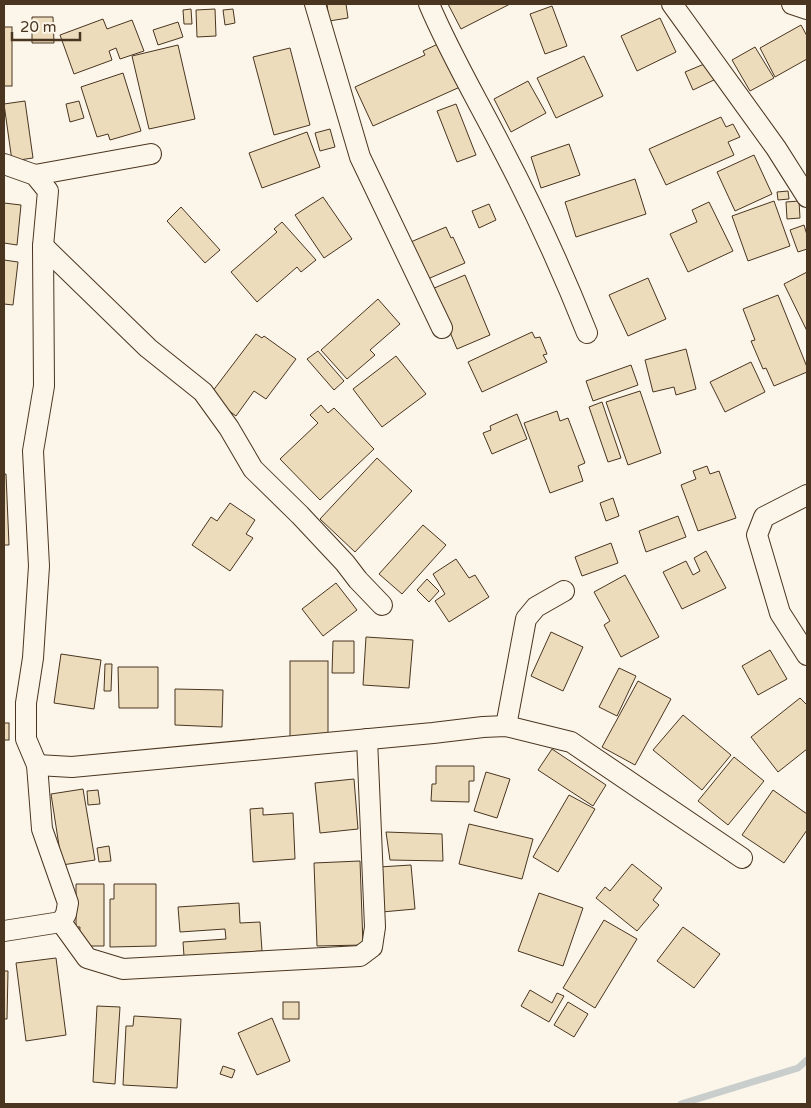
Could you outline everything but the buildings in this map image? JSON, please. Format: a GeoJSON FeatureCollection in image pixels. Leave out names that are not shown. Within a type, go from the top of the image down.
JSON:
{"type":"FeatureCollection","features":[{"type":"Feature","properties":{"kind":"street"},"geometry":{"type":"LineString","coordinates":[[316,4],[360,157],[442,328]]}},
{"type":"Feature","properties":{"kind":"street"},"geometry":{"type":"LineString","coordinates":[[429,4],[563,274],[586,333]]}},
{"type":"Feature","properties":{"kind":"street"},"geometry":{"type":"LineString","coordinates":[[672,4],[776,148],[807,197]]}},
{"type":"Feature","properties":{"kind":"street"},"geometry":{"type":"LineString","coordinates":[[792,4],[807,9]]}},
{"type":"Feature","properties":{"kind":"street"},"geometry":{"type":"LineString","coordinates":[[4,164],[35,175],[151,154]]}},
{"type":"Feature","properties":{"kind":"street"},"geometry":{"type":"LineString","coordinates":[[4,931],[61,922],[66,914],[68,903],[42,829],[37,765],[26,739],[26,703],[33,658],[39,566],[33,451],[44,386],[43,246],[48,191],[35,175]]}},
{"type":"Feature","properties":{"kind":"street"},"geometry":{"type":"LineString","coordinates":[[43,246],[148,348],[204,392],[229,428],[253,470],[300,515],[382,605]]}},
{"type":"Feature","properties":{"kind":"street"},"geometry":{"type":"LineString","coordinates":[[807,495],[764,517],[757,535],[780,613],[807,656]]}},
{"type":"Feature","properties":{"kind":"street"},"geometry":{"type":"LineString","coordinates":[[506,726],[526,619],[536,607],[564,591]]}},
{"type":"Feature","properties":{"kind":"street"},"geometry":{"type":"LineString","coordinates":[[37,765],[72,767],[506,726],[571,742],[742,858]]}},
{"type":"Feature","properties":{"kind":"street"},"geometry":{"type":"LineString","coordinates":[[61,922],[87,958],[122,969],[360,956],[372,947],[375,927],[367,739]]}},
{"type":"Feature","properties":{"kind":"waterway"},"geometry":{"type":"LineString","coordinates":[[681,1104],[798,1068],[807,1060]]}}]}
